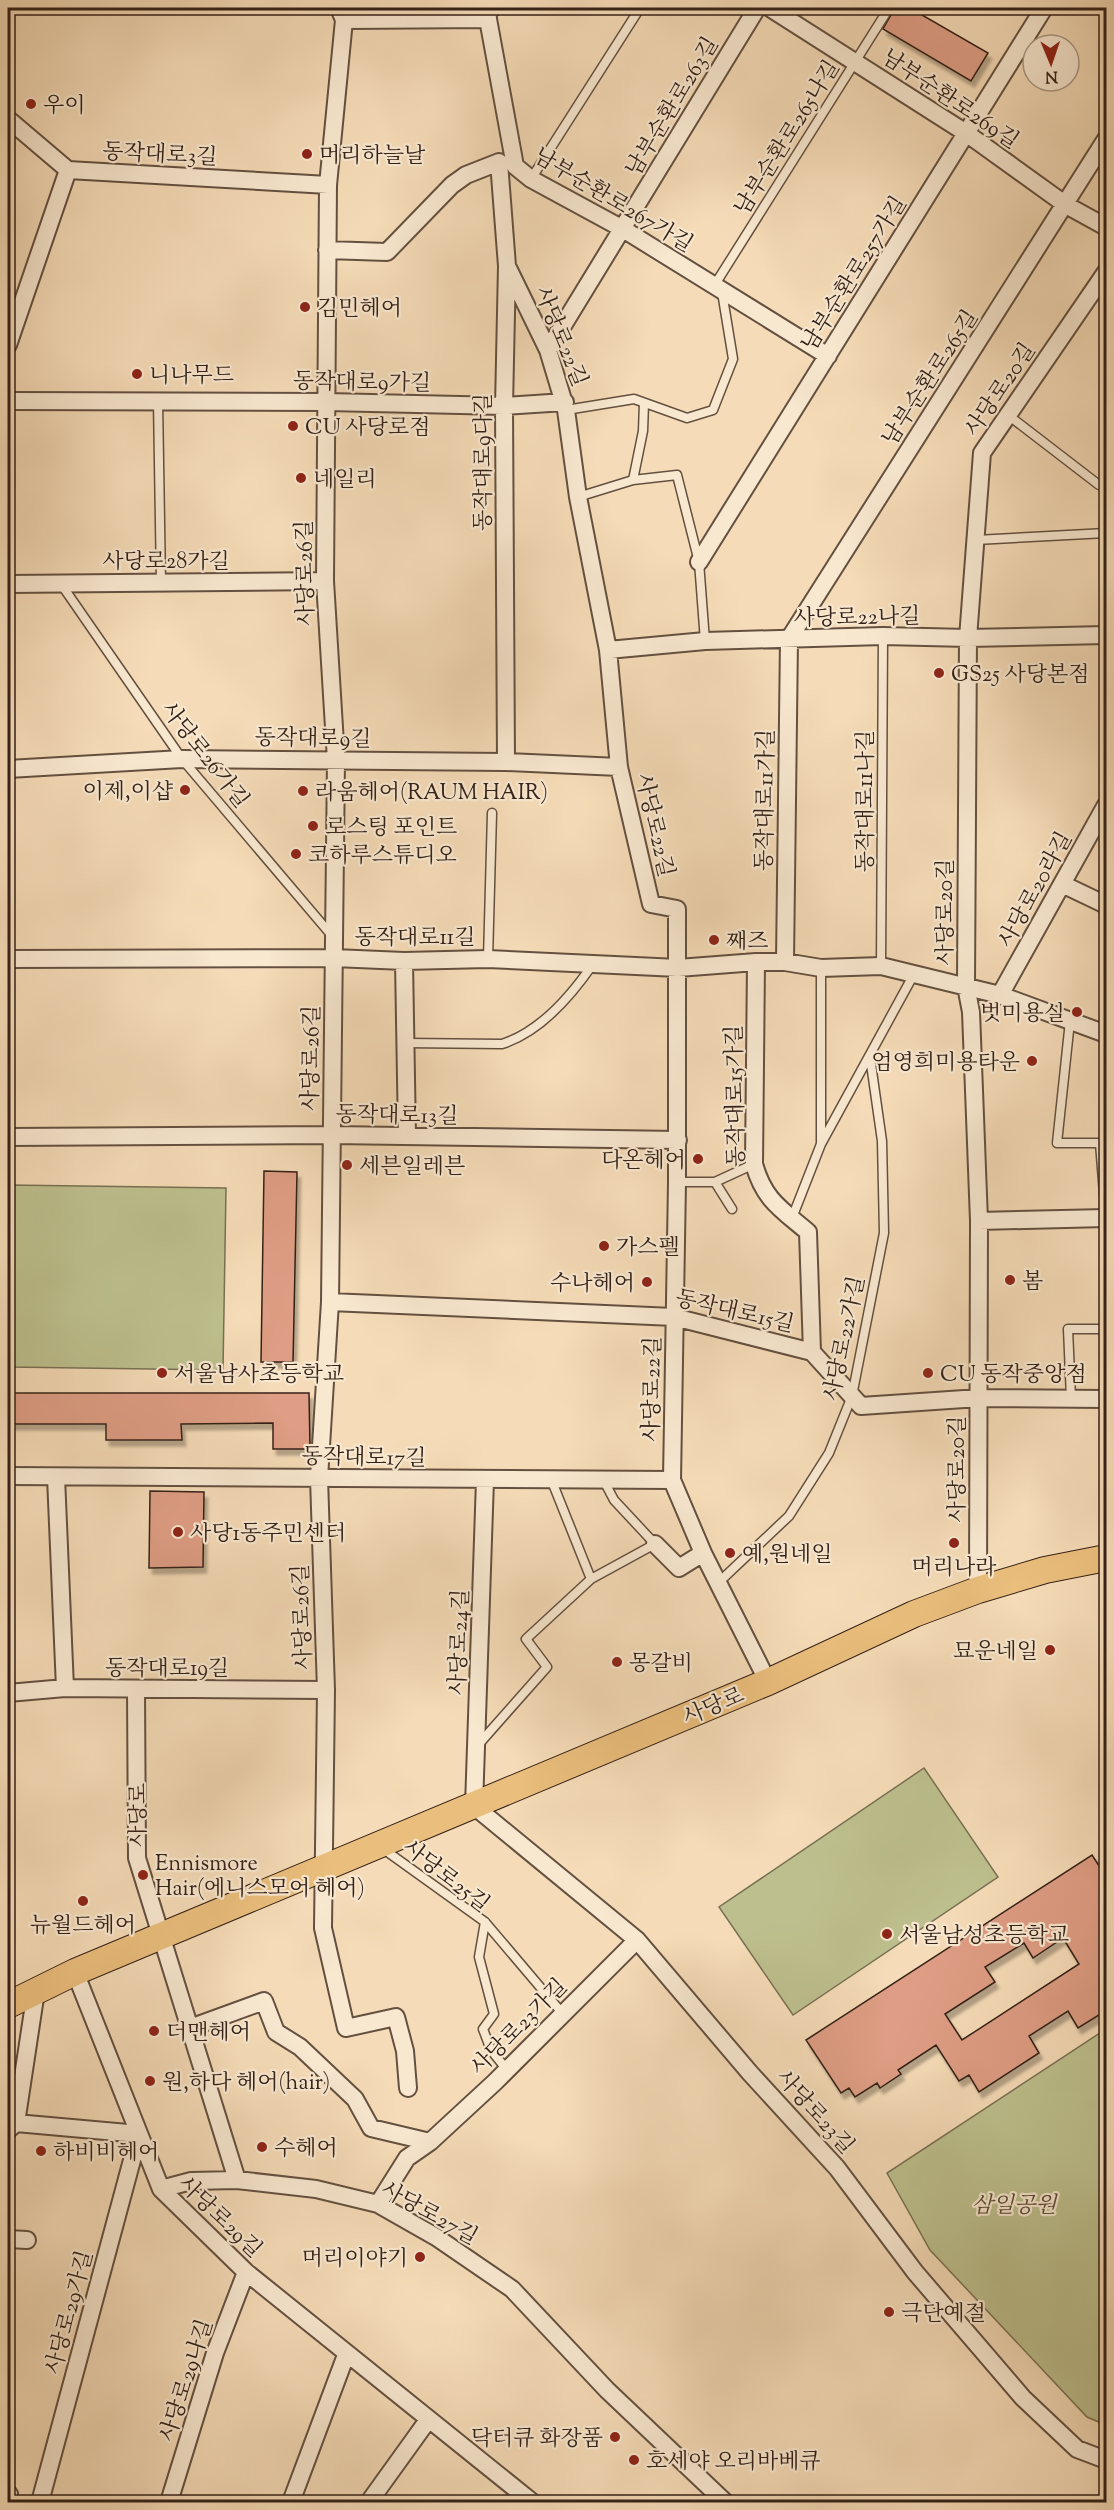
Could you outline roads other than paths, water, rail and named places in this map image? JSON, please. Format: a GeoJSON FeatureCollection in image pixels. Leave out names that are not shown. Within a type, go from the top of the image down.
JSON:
{"type":"FeatureCollection","features":[{"type":"Feature","properties":{"kind":"main road","name":"사당로"},"geometry":{"type":"LineString","coordinates":[[8,2005],[75,1972],[768,1682],[914,1614],[978,1590],[1045,1570],[1107,1558]]}},
{"type":"Feature","properties":{"kind":"street","name":"남부순환로263길"},"geometry":{"type":"LineString","coordinates":[[548,350],[757,8]]}},
{"type":"Feature","properties":{"kind":"street","name":"남부순환로269길"},"geometry":{"type":"LineString","coordinates":[[770,8],[966,134],[1066,205],[1107,227]]}},
{"type":"Feature","properties":{"kind":"street","name":"남부순환로257가길"},"geometry":{"type":"LineString","coordinates":[[699,562],[1044,8]]}},
{"type":"Feature","properties":{"kind":"street","name":"남부순환로267가길"},"geometry":{"type":"LineString","coordinates":[[490,11],[515,166],[531,179],[623,229],[828,356]]}},
{"type":"Feature","properties":{"kind":"street","name":"사당로26길"},"geometry":{"type":"LineString","coordinates":[[324,1867],[326,1690],[320,1478],[330,1302],[336,760],[325,581],[327,250],[328,185],[342,14],[490,11]]}},
{"type":"Feature","properties":{"kind":"street"},"geometry":{"type":"LineString","coordinates":[[8,119],[68,170],[8,345]]}},
{"type":"Feature","properties":{"kind":"street","name":"남부순환로265길"},"geometry":{"type":"LineString","coordinates":[[789,639],[1107,139]]}},
{"type":"Feature","properties":{"kind":"street","name":"동작대로9다길"},"geometry":{"type":"LineString","coordinates":[[327,250],[387,252],[452,185],[466,176],[499,162],[507,266],[504,406],[506,762]]}},
{"type":"Feature","properties":{"kind":"street","name":"동작대로3길"},"geometry":{"type":"LineString","coordinates":[[68,170],[328,185]]}},
{"type":"Feature","properties":{"kind":"street","name":"사당로22길"},"geometry":{"type":"LineString","coordinates":[[507,266],[548,350],[566,406],[578,497],[608,650],[618,767],[651,904],[677,909],[678,1140],[672,1480],[703,1553],[768,1682]]}},
{"type":"Feature","properties":{"kind":"street","name":"사당로20길"},"geometry":{"type":"LineString","coordinates":[[978,1590],[979,1221],[971,1012],[966,986],[968,638],[982,453],[1107,272]]}},
{"type":"Feature","properties":{"kind":"street","name":"동작대로9가길"},"geometry":{"type":"LineString","coordinates":[[8,401],[327,402],[566,406]]}},
{"type":"Feature","properties":{"kind":"street","name":"사당로28가길"},"geometry":{"type":"LineString","coordinates":[[8,584],[325,581]]}},
{"type":"Feature","properties":{"kind":"street","name":"사당로22나길"},"geometry":{"type":"LineString","coordinates":[[608,650],[705,641],[883,636],[968,638],[1107,635]]}},
{"type":"Feature","properties":{"kind":"street","name":"동작대로11가길"},"geometry":{"type":"LineString","coordinates":[[785,962],[789,639]]}},
{"type":"Feature","properties":{"kind":"street","name":"동작대로9길"},"geometry":{"type":"LineString","coordinates":[[8,769],[182,759],[506,762],[618,767]]}},
{"type":"Feature","properties":{"kind":"street","name":"사당로20라길"},"geometry":{"type":"LineString","coordinates":[[1000,995],[1107,805]]}},
{"type":"Feature","properties":{"kind":"street"},"geometry":{"type":"LineString","coordinates":[[1062,884],[1107,905]]}},
{"type":"Feature","properties":{"kind":"street","name":"동작대로11길"},"geometry":{"type":"LineString","coordinates":[[8,959],[334,958],[404,961],[488,959],[678,968],[756,962],[785,962],[821,968],[881,966],[1000,995],[1107,1034]]}},
{"type":"Feature","properties":{"kind":"street"},"geometry":{"type":"LineString","coordinates":[[404,961],[407,1136]]}},
{"type":"Feature","properties":{"kind":"street","name":"동작대로15가길"},"geometry":{"type":"LineString","coordinates":[[756,962],[754,1164],[760,1185],[776,1206],[808,1232],[812,1352]]}},
{"type":"Feature","properties":{"kind":"street","name":"동작대로13길"},"geometry":{"type":"LineString","coordinates":[[8,1137],[332,1135],[678,1140]]}},
{"type":"Feature","properties":{"kind":"street"},"geometry":{"type":"LineString","coordinates":[[979,1221],[1106,1218]]}},
{"type":"Feature","properties":{"kind":"street","name":"동작대로15길"},"geometry":{"type":"LineString","coordinates":[[330,1302],[674,1317],[812,1352],[861,1406],[978,1398],[1107,1398]]}},
{"type":"Feature","properties":{"kind":"street","name":"동작대로17길"},"geometry":{"type":"LineString","coordinates":[[8,1476],[672,1480]]}},
{"type":"Feature","properties":{"kind":"street"},"geometry":{"type":"LineString","coordinates":[[56,1477],[65,1688]]}},
{"type":"Feature","properties":{"kind":"street","name":"사당로24길"},"geometry":{"type":"LineString","coordinates":[[474,1806],[485,1480]]}},
{"type":"Feature","properties":{"kind":"street"},"geometry":{"type":"LineString","coordinates":[[655,1544],[679,1568],[703,1553]]}},
{"type":"Feature","properties":{"kind":"street","name":"동작대로19길"},"geometry":{"type":"LineString","coordinates":[[8,1693],[65,1688],[326,1690]]}},
{"type":"Feature","properties":{"kind":"street","name":"사당로"},"geometry":{"type":"LineString","coordinates":[[136,1690],[137,1858],[162,1937]]}},
{"type":"Feature","properties":{"kind":"street","name":"사당로23길"},"geometry":{"type":"LineString","coordinates":[[474,1806],[637,1940],[750,2073],[837,2168],[915,2272],[1023,2398],[1077,2449],[1107,2460]]}},
{"type":"Feature","properties":{"kind":"street"},"geometry":{"type":"LineString","coordinates":[[324,1867],[323,1928],[346,2028],[396,2017],[405,2051],[408,2088]]}},
{"type":"Feature","properties":{"kind":"street"},"geometry":{"type":"LineString","coordinates":[[162,1937],[237,2180]]}},
{"type":"Feature","properties":{"kind":"street","name":"사당로23가길"},"geometry":{"type":"LineString","coordinates":[[378,2204],[407,2158],[430,2142],[507,2070],[637,1940]]}},
{"type":"Feature","properties":{"kind":"street","name":"사당로29길"},"geometry":{"type":"LineString","coordinates":[[75,1972],[161,2189],[246,2272],[346,2355],[532,2502]]}},
{"type":"Feature","properties":{"kind":"street"},"geometry":{"type":"LineString","coordinates":[[36,1990],[12,2126],[139,2133]]}},
{"type":"Feature","properties":{"kind":"street"},"geometry":{"type":"LineString","coordinates":[[190,2028],[264,2001],[276,2032],[300,2047],[356,2099],[371,2128],[430,2142]]}},
{"type":"Feature","properties":{"kind":"street","name":"사당로29가길"},"geometry":{"type":"LineString","coordinates":[[40,2502],[139,2133]]}},
{"type":"Feature","properties":{"kind":"street","name":"사당로27길"},"geometry":{"type":"LineString","coordinates":[[161,2189],[191,2181],[237,2180],[316,2189],[378,2204],[436,2237],[512,2289],[607,2390],[725,2502]]}},
{"type":"Feature","properties":{"kind":"street"},"geometry":{"type":"LineString","coordinates":[[8,2239],[27,2240]]}},
{"type":"Feature","properties":{"kind":"street","name":"사당로29나길"},"geometry":{"type":"LineString","coordinates":[[169,2502],[215,2353],[246,2272]]}},
{"type":"Feature","properties":{"kind":"street"},"geometry":{"type":"LineString","coordinates":[[291,2502],[346,2355]]}},
{"type":"Feature","properties":{"kind":"street"},"geometry":{"type":"LineString","coordinates":[[369,2502],[428,2420]]}},
{"type":"Feature","properties":{"kind":"lane"},"geometry":{"type":"LineString","coordinates":[[531,179],[640,8]]}},
{"type":"Feature","properties":{"kind":"lane","name":"남부순환로265나길"},"geometry":{"type":"LineString","coordinates":[[718,289],[889,8]]}},
{"type":"Feature","properties":{"kind":"lane"},"geometry":{"type":"LineString","coordinates":[[566,406],[634,399],[687,418],[713,410],[733,358],[718,289]]}},
{"type":"Feature","properties":{"kind":"lane"},"geometry":{"type":"LineString","coordinates":[[158,401],[161,583]]}},
{"type":"Feature","properties":{"kind":"lane"},"geometry":{"type":"LineString","coordinates":[[633,480],[642,431],[644,403]]}},
{"type":"Feature","properties":{"kind":"lane"},"geometry":{"type":"LineString","coordinates":[[1008,415],[1099,485]]}},
{"type":"Feature","properties":{"kind":"lane"},"geometry":{"type":"LineString","coordinates":[[578,497],[633,480],[677,475],[699,562],[705,641]]}},
{"type":"Feature","properties":{"kind":"lane"},"geometry":{"type":"LineString","coordinates":[[976,540],[1107,533]]}},
{"type":"Feature","properties":{"kind":"lane","name":"사당로26가길"},"geometry":{"type":"LineString","coordinates":[[61,583],[182,759],[334,938]]}},
{"type":"Feature","properties":{"kind":"lane","name":"동작대로11나길"},"geometry":{"type":"LineString","coordinates":[[881,966],[883,636]]}},
{"type":"Feature","properties":{"kind":"lane"},"geometry":{"type":"LineString","coordinates":[[488,959],[492,813]]}},
{"type":"Feature","properties":{"kind":"lane"},"geometry":{"type":"LineString","coordinates":[[405,1043],[502,1044],[518,1039],[546,1018],[579,984],[593,964]]}},
{"type":"Feature","properties":{"kind":"lane"},"geometry":{"type":"LineString","coordinates":[[821,968],[821,1144]]}},
{"type":"Feature","properties":{"kind":"lane"},"geometry":{"type":"LineString","coordinates":[[792,1218],[821,1144],[914,974]]}},
{"type":"Feature","properties":{"kind":"lane"},"geometry":{"type":"LineString","coordinates":[[1070,1021],[1057,1143],[1100,1143],[1106,1218]]}},
{"type":"Feature","properties":{"kind":"lane","name":"사당로22가길"},"geometry":{"type":"LineString","coordinates":[[718,1583],[789,1516],[829,1453],[852,1396],[884,1233],[882,1141],[870,1057]]}},
{"type":"Feature","properties":{"kind":"lane"},"geometry":{"type":"LineString","coordinates":[[677,1182],[715,1182],[754,1164]]}},
{"type":"Feature","properties":{"kind":"lane"},"geometry":{"type":"LineString","coordinates":[[715,1182],[732,1209]]}},
{"type":"Feature","properties":{"kind":"lane"},"geometry":{"type":"LineString","coordinates":[[1071,1398],[1068,1329],[1107,1329]]}},
{"type":"Feature","properties":{"kind":"lane"},"geometry":{"type":"LineString","coordinates":[[551,1479],[591,1579]]}},
{"type":"Feature","properties":{"kind":"lane"},"geometry":{"type":"LineString","coordinates":[[477,1745],[547,1667],[526,1639],[591,1579],[655,1544],[614,1500],[604,1481]]}},
{"type":"Feature","properties":{"kind":"lane","name":"사당로25길"},"geometry":{"type":"LineString","coordinates":[[377,1844],[485,1922],[479,1957],[494,2014],[483,2029],[491,2050],[507,2070]]}},
{"type":"Feature","properties":{"kind":"lane"},"geometry":{"type":"LineString","coordinates":[[485,1922],[563,2014]]}},
{"type":"Feature","properties":{"kind":"place","name":"우이"},"geometry":{"type":"Point","coordinates":[31,104]}},
{"type":"Feature","properties":{"kind":"place","name":"머리하늘날"},"geometry":{"type":"Point","coordinates":[307,154]}},
{"type":"Feature","properties":{"kind":"place","name":"김민헤어"},"geometry":{"type":"Point","coordinates":[305,307]}},
{"type":"Feature","properties":{"kind":"place","name":"니나무드"},"geometry":{"type":"Point","coordinates":[137,374]}},
{"type":"Feature","properties":{"kind":"place","name":"CU 사당로점"},"geometry":{"type":"Point","coordinates":[293,426]}},
{"type":"Feature","properties":{"kind":"place","name":"네일리"},"geometry":{"type":"Point","coordinates":[301,478]}},
{"type":"Feature","properties":{"kind":"place","name":"GS25 사당본점"},"geometry":{"type":"Point","coordinates":[939,673]}},
{"type":"Feature","properties":{"kind":"place","name":"이제,이샵"},"geometry":{"type":"Point","coordinates":[185,790]}},
{"type":"Feature","properties":{"kind":"place","name":"라움헤어(RAUM HAIR)"},"geometry":{"type":"Point","coordinates":[303,791]}},
{"type":"Feature","properties":{"kind":"place","name":"로스팅 포인트"},"geometry":{"type":"Point","coordinates":[313,826]}},
{"type":"Feature","properties":{"kind":"place","name":"코하루스튜디오"},"geometry":{"type":"Point","coordinates":[296,854]}},
{"type":"Feature","properties":{"kind":"place","name":"째즈"},"geometry":{"type":"Point","coordinates":[714,940]}},
{"type":"Feature","properties":{"kind":"place","name":"벗미용실"},"geometry":{"type":"Point","coordinates":[1077,1012]}},
{"type":"Feature","properties":{"kind":"place","name":"엄영희미용타운"},"geometry":{"type":"Point","coordinates":[1032,1061]}},
{"type":"Feature","properties":{"kind":"place","name":"다온헤어"},"geometry":{"type":"Point","coordinates":[698,1159]}},
{"type":"Feature","properties":{"kind":"place","name":"세븐일레븐"},"geometry":{"type":"Point","coordinates":[347,1165]}},
{"type":"Feature","properties":{"kind":"place","name":"가스펠"},"geometry":{"type":"Point","coordinates":[604,1246]}},
{"type":"Feature","properties":{"kind":"place","name":"봄"},"geometry":{"type":"Point","coordinates":[1010,1280]}},
{"type":"Feature","properties":{"kind":"place","name":"수나헤어"},"geometry":{"type":"Point","coordinates":[647,1282]}},
{"type":"Feature","properties":{"kind":"place","name":"서울남사초등학교"},"geometry":{"type":"Point","coordinates":[162,1373]}},
{"type":"Feature","properties":{"kind":"place","name":"CU 동작중앙점"},"geometry":{"type":"Point","coordinates":[928,1373]}},
{"type":"Feature","properties":{"kind":"place","name":"사당1동주민센터"},"geometry":{"type":"Point","coordinates":[178,1532]}},
{"type":"Feature","properties":{"kind":"place","name":"머리나라"},"geometry":{"type":"Point","coordinates":[954,1543]}},
{"type":"Feature","properties":{"kind":"place","name":"예,원네일"},"geometry":{"type":"Point","coordinates":[730,1553]}},
{"type":"Feature","properties":{"kind":"place","name":"묘운네일"},"geometry":{"type":"Point","coordinates":[1050,1650]}},
{"type":"Feature","properties":{"kind":"place","name":"몽갈비"},"geometry":{"type":"Point","coordinates":[617,1662]}},
{"type":"Feature","properties":{"kind":"place","name":"Ennismore Hair(에니스모어 헤어)"},"geometry":{"type":"Point","coordinates":[143,1875]}},
{"type":"Feature","properties":{"kind":"place","name":"뉴월드헤어"},"geometry":{"type":"Point","coordinates":[83,1901]}},
{"type":"Feature","properties":{"kind":"place","name":"서울남성초등학교"},"geometry":{"type":"Point","coordinates":[887,1934]}},
{"type":"Feature","properties":{"kind":"place","name":"더맨헤어"},"geometry":{"type":"Point","coordinates":[154,2031]}},
{"type":"Feature","properties":{"kind":"place","name":"원,하다 헤어(hair)"},"geometry":{"type":"Point","coordinates":[150,2081]}},
{"type":"Feature","properties":{"kind":"place","name":"수헤어"},"geometry":{"type":"Point","coordinates":[262,2147]}},
{"type":"Feature","properties":{"kind":"place","name":"하비비헤어"},"geometry":{"type":"Point","coordinates":[41,2151]}},
{"type":"Feature","properties":{"kind":"place","name":"머리이야기"},"geometry":{"type":"Point","coordinates":[420,2257]}},
{"type":"Feature","properties":{"kind":"place","name":"극단예절"},"geometry":{"type":"Point","coordinates":[889,2312]}},
{"type":"Feature","properties":{"kind":"place","name":"닥터큐 화장품"},"geometry":{"type":"Point","coordinates":[615,2437]}},
{"type":"Feature","properties":{"kind":"place","name":"호세야 오리바베큐"},"geometry":{"type":"Point","coordinates":[634,2460]}},
{"type":"Feature","properties":{"kind":"park label","name":"삼일공원"},"geometry":{"type":"Point","coordinates":[1014,2204]}}]}
